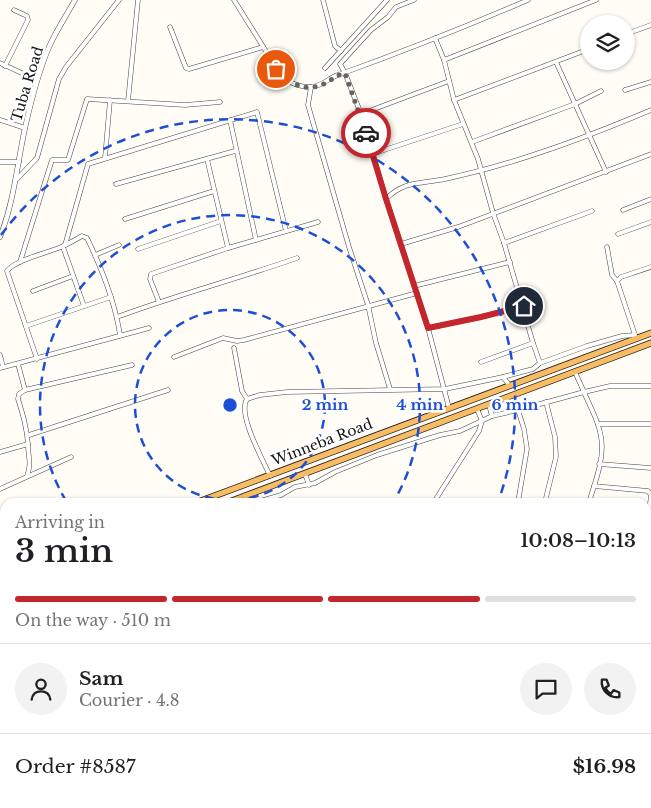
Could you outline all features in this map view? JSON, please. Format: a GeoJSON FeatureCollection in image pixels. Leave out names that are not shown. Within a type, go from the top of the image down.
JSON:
{"type":"FeatureCollection","features":[{"type":"Feature","properties":{"kind":"highway","name":"Winneba Road"},"geometry":{"type":"LineString","coordinates":[[209,498],[651,333]]}},
{"type":"Feature","properties":{"kind":"highway","name":"Winneba Road"},"geometry":{"type":"LineString","coordinates":[[247,498],[305,474],[651,344]]}},
{"type":"Feature","properties":{"kind":"highway"},"geometry":{"type":"LineString","coordinates":[[614,346],[614,352],[617,356]]}},
{"type":"Feature","properties":{"kind":"street","name":"Tuba Road"},"geometry":{"type":"LineString","coordinates":[[0,237],[7,221],[17,179],[25,128],[37,80],[49,46],[75,0]]}},
{"type":"Feature","properties":{"kind":"street"},"geometry":{"type":"LineString","coordinates":[[17,179],[37,158],[59,79],[66,67],[119,0]]}},
{"type":"Feature","properties":{"kind":"street"},"geometry":{"type":"LineString","coordinates":[[128,101],[138,0]]}},
{"type":"Feature","properties":{"kind":"street"},"geometry":{"type":"LineString","coordinates":[[234,0],[282,77],[289,82],[311,87],[320,86],[335,75],[345,73],[528,0]]}},
{"type":"Feature","properties":{"kind":"street"},"geometry":{"type":"LineString","coordinates":[[323,0],[335,46],[341,51]]}},
{"type":"Feature","properties":{"kind":"street"},"geometry":{"type":"LineString","coordinates":[[325,68],[388,0]]}},
{"type":"Feature","properties":{"kind":"street"},"geometry":{"type":"LineString","coordinates":[[398,0],[396,7],[388,17],[371,30],[341,62],[341,67],[361,114],[386,199],[428,328],[449,408]]}},
{"type":"Feature","properties":{"kind":"street"},"geometry":{"type":"LineString","coordinates":[[396,7],[414,0]]}},
{"type":"Feature","properties":{"kind":"street"},"geometry":{"type":"LineString","coordinates":[[444,60],[596,0]]}},
{"type":"Feature","properties":{"kind":"street"},"geometry":{"type":"LineString","coordinates":[[5,66],[28,20],[27,16],[14,10]]}},
{"type":"Feature","properties":{"kind":"street"},"geometry":{"type":"LineString","coordinates":[[635,31],[651,25]]}},
{"type":"Feature","properties":{"kind":"street"},"geometry":{"type":"LineString","coordinates":[[170,27],[186,68],[189,69],[263,47]]}},
{"type":"Feature","properties":{"kind":"street"},"geometry":{"type":"LineString","coordinates":[[435,38],[444,60],[454,100],[472,142],[540,363]]}},
{"type":"Feature","properties":{"kind":"street"},"geometry":{"type":"LineString","coordinates":[[454,100],[580,53]]}},
{"type":"Feature","properties":{"kind":"street"},"geometry":{"type":"LineString","coordinates":[[556,62],[606,172]]}},
{"type":"Feature","properties":{"kind":"street"},"geometry":{"type":"LineString","coordinates":[[0,63],[37,80]]}},
{"type":"Feature","properties":{"kind":"street"},"geometry":{"type":"LineString","coordinates":[[361,114],[449,81]]}},
{"type":"Feature","properties":{"kind":"street"},"geometry":{"type":"LineString","coordinates":[[625,90],[651,82]]}},
{"type":"Feature","properties":{"kind":"street"},"geometry":{"type":"LineString","coordinates":[[311,87],[308,105],[349,247],[368,305],[376,343],[390,389]]}},
{"type":"Feature","properties":{"kind":"street"},"geometry":{"type":"LineString","coordinates":[[472,142],[575,104],[601,91]]}},
{"type":"Feature","properties":{"kind":"street"},"geometry":{"type":"LineString","coordinates":[[20,262],[52,160],[68,160],[87,99],[185,105],[220,102]]}},
{"type":"Feature","properties":{"kind":"street"},"geometry":{"type":"LineString","coordinates":[[105,158],[110,100]]}},
{"type":"Feature","properties":{"kind":"street"},"geometry":{"type":"LineString","coordinates":[[386,199],[392,192],[416,182],[436,181],[481,171],[538,154],[589,136],[651,110]]}},
{"type":"Feature","properties":{"kind":"street"},"geometry":{"type":"LineString","coordinates":[[84,306],[64,246],[88,164],[258,112],[286,231]]}},
{"type":"Feature","properties":{"kind":"street"},"geometry":{"type":"LineString","coordinates":[[0,120],[25,128]]}},
{"type":"Feature","properties":{"kind":"street"},"geometry":{"type":"LineString","coordinates":[[230,120],[235,151],[256,240]]}},
{"type":"Feature","properties":{"kind":"street"},"geometry":{"type":"LineString","coordinates":[[372,154],[463,124]]}},
{"type":"Feature","properties":{"kind":"street"},"geometry":{"type":"LineString","coordinates":[[116,184],[235,151]]}},
{"type":"Feature","properties":{"kind":"street"},"geometry":{"type":"LineString","coordinates":[[401,244],[458,227],[651,154]]}},
{"type":"Feature","properties":{"kind":"street"},"geometry":{"type":"LineString","coordinates":[[206,159],[228,248]]}},
{"type":"Feature","properties":{"kind":"street"},"geometry":{"type":"LineString","coordinates":[[0,168],[1,162],[19,162]]}},
{"type":"Feature","properties":{"kind":"street"},"geometry":{"type":"LineString","coordinates":[[125,219],[214,191]]}},
{"type":"Feature","properties":{"kind":"street"},"geometry":{"type":"LineString","coordinates":[[623,210],[651,199]]}},
{"type":"Feature","properties":{"kind":"street"},"geometry":{"type":"LineString","coordinates":[[504,243],[592,211]]}},
{"type":"Feature","properties":{"kind":"street"},"geometry":{"type":"LineString","coordinates":[[138,249],[221,221]]}},
{"type":"Feature","properties":{"kind":"street"},"geometry":{"type":"LineString","coordinates":[[158,302],[150,279],[151,274],[228,248],[318,222]]}},
{"type":"Feature","properties":{"kind":"street"},"geometry":{"type":"LineString","coordinates":[[618,234],[651,222]]}},
{"type":"Feature","properties":{"kind":"street"},"geometry":{"type":"LineString","coordinates":[[37,359],[7,274],[9,268],[64,246],[82,236],[86,236],[95,255],[111,297],[120,335]]}},
{"type":"Feature","properties":{"kind":"street"},"geometry":{"type":"LineString","coordinates":[[95,255],[119,245]]}},
{"type":"Feature","properties":{"kind":"street"},"geometry":{"type":"LineString","coordinates":[[247,399],[260,395],[287,392],[445,389],[533,369],[540,363],[622,336],[636,337],[617,281],[612,275],[607,247]]}},
{"type":"Feature","properties":{"kind":"street"},"geometry":{"type":"LineString","coordinates":[[117,317],[297,258]]}},
{"type":"Feature","properties":{"kind":"street"},"geometry":{"type":"LineString","coordinates":[[414,286],[510,262]]}},
{"type":"Feature","properties":{"kind":"street"},"geometry":{"type":"LineString","coordinates":[[617,281],[621,277],[651,267]]}},
{"type":"Feature","properties":{"kind":"street"},"geometry":{"type":"LineString","coordinates":[[33,292],[73,276]]}},
{"type":"Feature","properties":{"kind":"street"},"geometry":{"type":"LineString","coordinates":[[174,357],[224,338],[237,341],[244,340],[368,305],[417,294]]}},
{"type":"Feature","properties":{"kind":"street"},"geometry":{"type":"LineString","coordinates":[[26,326],[111,297]]}},
{"type":"Feature","properties":{"kind":"street"},"geometry":{"type":"LineString","coordinates":[[428,328],[524,306]]}},
{"type":"Feature","properties":{"kind":"street"},"geometry":{"type":"LineString","coordinates":[[0,355],[2,368],[148,328]]}},
{"type":"Feature","properties":{"kind":"street"},"geometry":{"type":"LineString","coordinates":[[481,362],[533,343]]}},
{"type":"Feature","properties":{"kind":"street"},"geometry":{"type":"LineString","coordinates":[[234,348],[242,392],[247,399]]}},
{"type":"Feature","properties":{"kind":"street"},"geometry":{"type":"LineString","coordinates":[[18,364],[25,390]]}},
{"type":"Feature","properties":{"kind":"street"},"geometry":{"type":"LineString","coordinates":[[27,476],[31,466],[28,435],[18,399],[19,394],[25,390],[132,365]]}},
{"type":"Feature","properties":{"kind":"street"},"geometry":{"type":"LineString","coordinates":[[575,372],[598,424],[602,446],[590,498]]}},
{"type":"Feature","properties":{"kind":"street"},"geometry":{"type":"LineString","coordinates":[[503,377],[510,386]]}},
{"type":"Feature","properties":{"kind":"street"},"geometry":{"type":"LineString","coordinates":[[271,498],[281,495],[295,487],[309,485],[377,455],[440,435],[460,431],[492,416],[610,386],[651,386]]}},
{"type":"Feature","properties":{"kind":"street"},"geometry":{"type":"LineString","coordinates":[[28,435],[168,390]]}},
{"type":"Feature","properties":{"kind":"street"},"geometry":{"type":"LineString","coordinates":[[247,399],[244,407],[248,423],[270,476]]}},
{"type":"Feature","properties":{"kind":"street"},"geometry":{"type":"LineString","coordinates":[[546,402],[554,437],[556,457],[546,498]]}},
{"type":"Feature","properties":{"kind":"street"},"geometry":{"type":"LineString","coordinates":[[489,405],[492,416]]}},
{"type":"Feature","properties":{"kind":"street"},"geometry":{"type":"LineString","coordinates":[[437,498],[477,435],[482,421],[477,409]]}},
{"type":"Feature","properties":{"kind":"street"},"geometry":{"type":"LineString","coordinates":[[518,410],[524,428],[527,449],[519,498]]}},
{"type":"Feature","properties":{"kind":"street"},"geometry":{"type":"LineString","coordinates":[[598,424],[651,424]]}},
{"type":"Feature","properties":{"kind":"street"},"geometry":{"type":"LineString","coordinates":[[0,452],[28,444]]}},
{"type":"Feature","properties":{"kind":"street"},"geometry":{"type":"LineString","coordinates":[[374,448],[377,455]]}},
{"type":"Feature","properties":{"kind":"street"},"geometry":{"type":"LineString","coordinates":[[0,489],[71,457]]}},
{"type":"Feature","properties":{"kind":"street"},"geometry":{"type":"LineString","coordinates":[[599,464],[651,468]]}},
{"type":"Feature","properties":{"kind":"street"},"geometry":{"type":"LineString","coordinates":[[305,474],[309,485]]}},
{"type":"Feature","properties":{"kind":"street"},"geometry":{"type":"LineString","coordinates":[[594,486],[648,491],[651,495]]}},
{"type":"Feature","properties":{"kind":"way so far"},"geometry":{"type":"LineString","coordinates":[[276,69],[289,82],[311,87],[320,86],[335,75],[345,73],[361,114],[366,133]]}},
{"type":"Feature","properties":{"kind":"route"},"geometry":{"type":"LineString","coordinates":[[366,133],[428,328],[524,306]]}}]}
